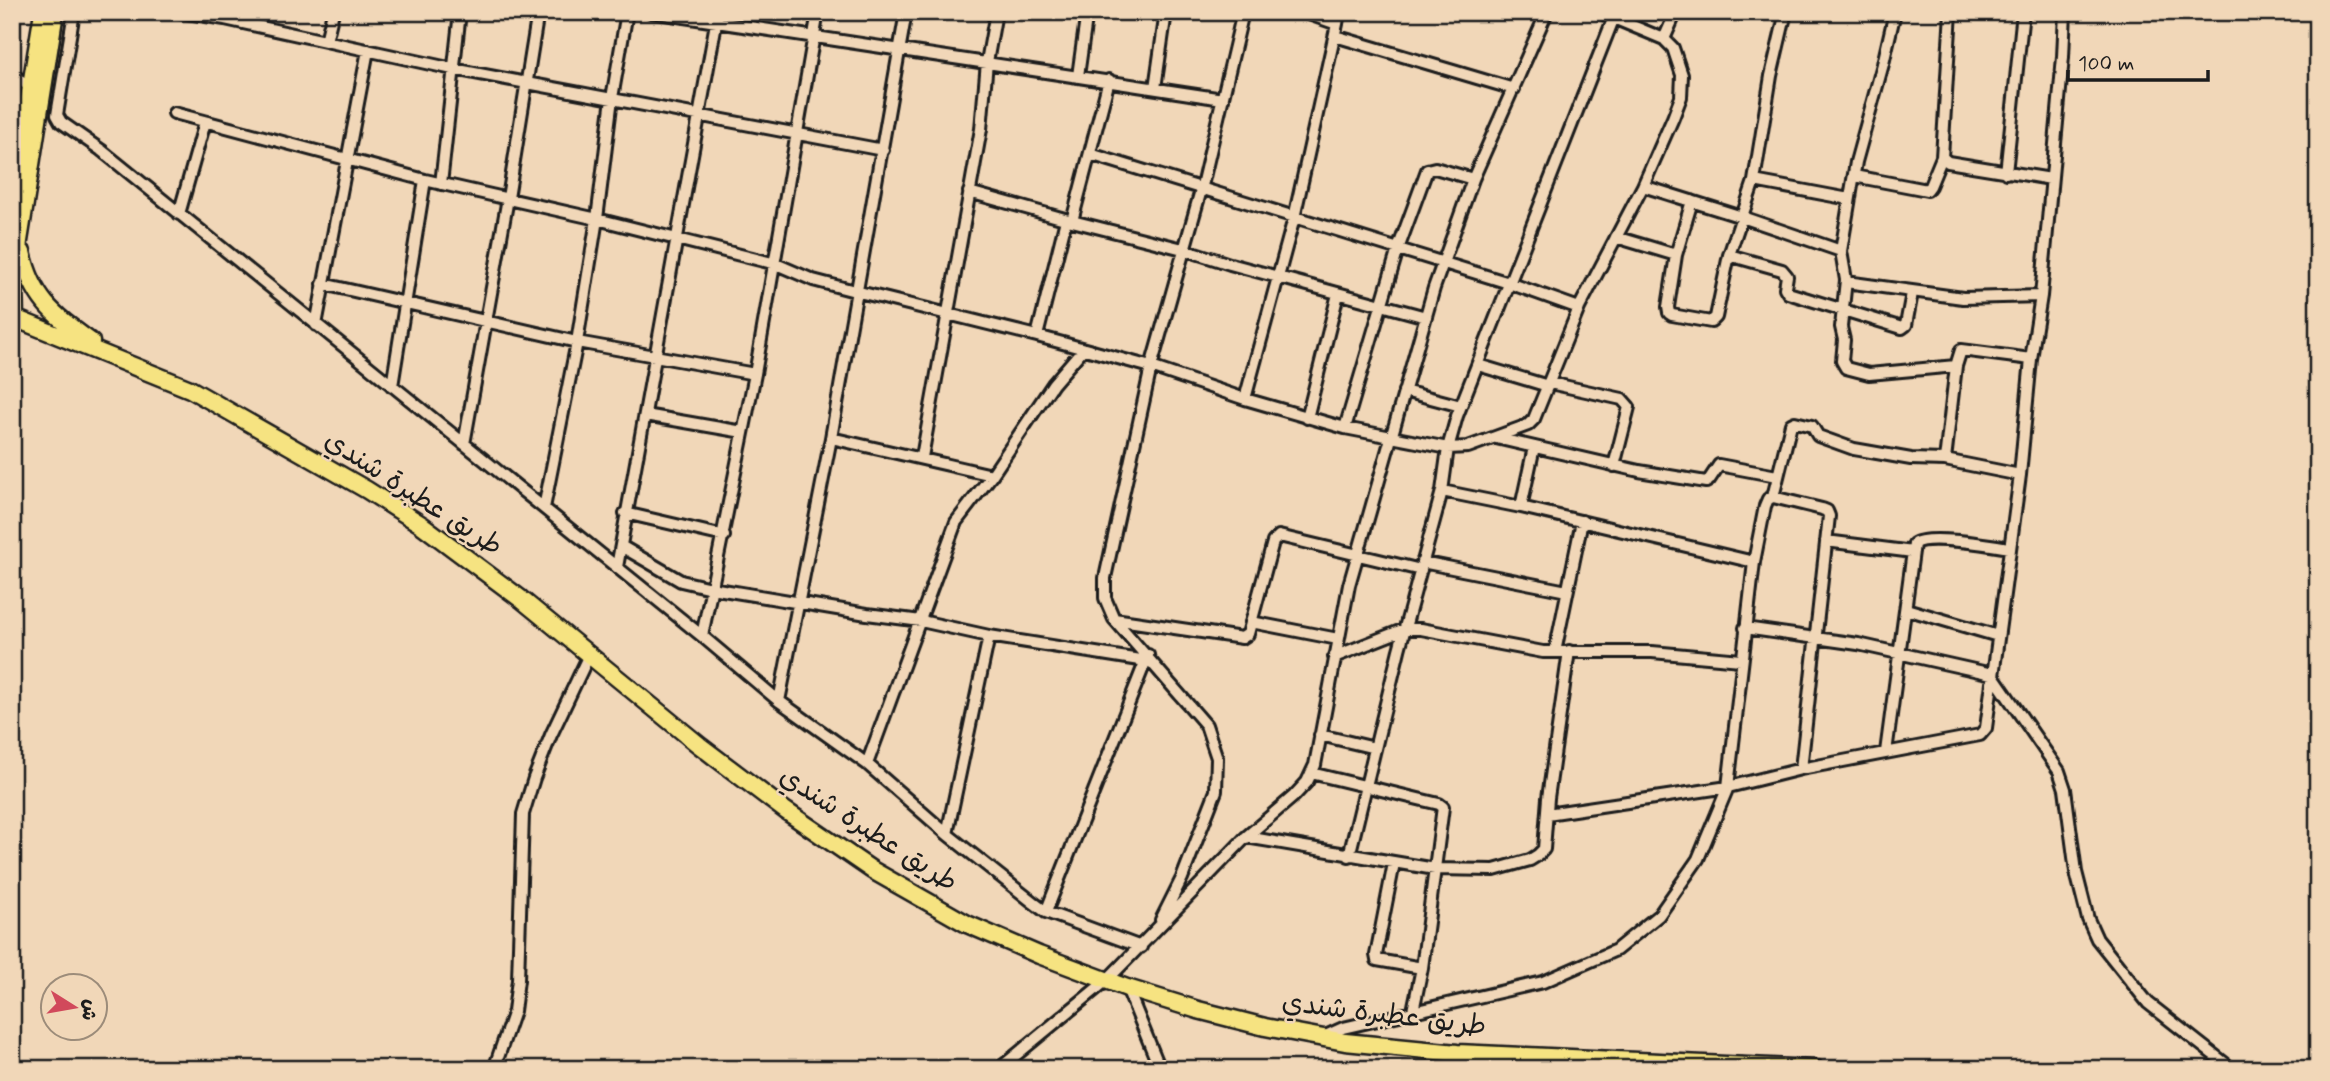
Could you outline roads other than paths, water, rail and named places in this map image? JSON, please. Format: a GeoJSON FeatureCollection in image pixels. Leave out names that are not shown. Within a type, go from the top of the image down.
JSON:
{"type":"FeatureCollection","features":[{"type":"Feature","properties":{"kind":"highway"},"geometry":{"type":"LineString","coordinates":[[12,202],[43,12]]}},
{"type":"Feature","properties":{"kind":"highway"},"geometry":{"type":"LineString","coordinates":[[14,318],[14,282],[19,241],[55,12]]}},
{"type":"Feature","properties":{"kind":"highway"},"geometry":{"type":"LineString","coordinates":[[19,241],[33,287],[50,312],[110,356]]}},
{"type":"Feature","properties":{"kind":"highway","name":"طريق عطبرة شندي"},"geometry":{"type":"LineString","coordinates":[[14,318],[190,389],[367,490],[422,525],[521,599],[699,745],[786,811],[872,870],[967,924],[1039,955],[1127,988],[1198,1010],[1265,1027],[1345,1042],[1457,1053],[1816,1069]]}},
{"type":"Feature","properties":{"kind":"street"},"geometry":{"type":"LineString","coordinates":[[74,12],[57,115],[61,122],[101,150],[779,701],[867,764],[947,834],[1046,912],[1141,947]]}},
{"type":"Feature","properties":{"kind":"street"},"geometry":{"type":"LineString","coordinates":[[181,12],[453,69],[883,150]]}},
{"type":"Feature","properties":{"kind":"street"},"geometry":{"type":"LineString","coordinates":[[326,41],[333,12]]}},
{"type":"Feature","properties":{"kind":"street"},"geometry":{"type":"LineString","coordinates":[[441,184],[460,12]]}},
{"type":"Feature","properties":{"kind":"street"},"geometry":{"type":"LineString","coordinates":[[464,444],[538,12]]}},
{"type":"Feature","properties":{"kind":"street"},"geometry":{"type":"LineString","coordinates":[[544,508],[577,342],[627,12]]}},
{"type":"Feature","properties":{"kind":"street"},"geometry":{"type":"LineString","coordinates":[[651,12],[717,17],[814,37],[1223,99]]}},
{"type":"Feature","properties":{"kind":"street"},"geometry":{"type":"LineString","coordinates":[[702,636],[776,264],[818,12]]}},
{"type":"Feature","properties":{"kind":"street"},"geometry":{"type":"LineString","coordinates":[[779,701],[831,438],[906,12]]}},
{"type":"Feature","properties":{"kind":"street"},"geometry":{"type":"LineString","coordinates":[[922,457],[981,129],[987,62],[996,12]]}},
{"type":"Feature","properties":{"kind":"street"},"geometry":{"type":"LineString","coordinates":[[1078,76],[1087,12]]}},
{"type":"Feature","properties":{"kind":"street"},"geometry":{"type":"LineString","coordinates":[[1155,88],[1166,12]]}},
{"type":"Feature","properties":{"kind":"street"},"geometry":{"type":"LineString","coordinates":[[1155,932],[1182,878],[1216,791],[1217,758],[1206,725],[1114,619],[1105,598],[1105,578],[1151,367],[1201,190],[1243,12]]}},
{"type":"Feature","properties":{"kind":"street"},"geometry":{"type":"LineString","coordinates":[[1245,400],[1294,218],[1338,18],[1303,12]]}},
{"type":"Feature","properties":{"kind":"street"},"geometry":{"type":"LineString","coordinates":[[999,1069],[1107,980],[1246,837],[1307,782],[1315,765],[1334,657],[1358,554],[1426,317],[1473,179],[1546,12]]}},
{"type":"Feature","properties":{"kind":"street"},"geometry":{"type":"LineString","coordinates":[[174,113],[425,180],[597,219],[776,264],[813,280],[1151,367],[1245,400],[1345,428],[1448,448],[1468,447],[1528,425],[1534,419],[1579,308],[1643,186],[1681,97],[1682,75],[1673,48],[1664,39],[1615,15],[1599,12]]}},
{"type":"Feature","properties":{"kind":"street"},"geometry":{"type":"LineString","coordinates":[[1664,39],[1676,12]]}},
{"type":"Feature","properties":{"kind":"street"},"geometry":{"type":"LineString","coordinates":[[1692,201],[1676,255],[1669,313],[1711,322],[1716,317],[1729,255],[1754,181],[1771,76],[1786,12]]}},
{"type":"Feature","properties":{"kind":"street"},"geometry":{"type":"LineString","coordinates":[[1895,12],[1865,124],[1840,251],[1846,282],[1841,311],[1844,344],[1842,361],[1846,368],[1869,374],[1956,366]]}},
{"type":"Feature","properties":{"kind":"street"},"geometry":{"type":"LineString","coordinates":[[1854,176],[1927,190],[1930,186],[1942,157],[1951,12]]}},
{"type":"Feature","properties":{"kind":"street"},"geometry":{"type":"LineString","coordinates":[[2006,173],[2023,12]]}},
{"type":"Feature","properties":{"kind":"street"},"geometry":{"type":"LineString","coordinates":[[1547,814],[1728,786],[1801,769],[1980,735],[1986,728],[2041,296],[2065,13],[2052,12]]}},
{"type":"Feature","properties":{"kind":"street"},"geometry":{"type":"LineString","coordinates":[[1349,856],[1442,491],[1448,448],[1461,406],[1615,15]]}},
{"type":"Feature","properties":{"kind":"street"},"geometry":{"type":"LineString","coordinates":[[617,567],[717,17]]}},
{"type":"Feature","properties":{"kind":"street"},"geometry":{"type":"LineString","coordinates":[[1335,36],[1514,89]]}},
{"type":"Feature","properties":{"kind":"street"},"geometry":{"type":"LineString","coordinates":[[316,325],[368,50]]}},
{"type":"Feature","properties":{"kind":"street"},"geometry":{"type":"LineString","coordinates":[[12,74],[31,88]]}},
{"type":"Feature","properties":{"kind":"street"},"geometry":{"type":"LineString","coordinates":[[1037,336],[1109,80]]}},
{"type":"Feature","properties":{"kind":"street"},"geometry":{"type":"LineString","coordinates":[[179,214],[205,122]]}},
{"type":"Feature","properties":{"kind":"street"},"geometry":{"type":"LineString","coordinates":[[1090,154],[1509,283],[1579,308]]}},
{"type":"Feature","properties":{"kind":"street"},"geometry":{"type":"LineString","coordinates":[[1942,157],[1948,162],[2051,178]]}},
{"type":"Feature","properties":{"kind":"street"},"geometry":{"type":"LineString","coordinates":[[1345,428],[1398,249],[1427,170],[1435,168],[1473,179]]}},
{"type":"Feature","properties":{"kind":"street"},"geometry":{"type":"LineString","coordinates":[[392,386],[425,180]]}},
{"type":"Feature","properties":{"kind":"street"},"geometry":{"type":"LineString","coordinates":[[1754,181],[1849,199]]}},
{"type":"Feature","properties":{"kind":"street"},"geometry":{"type":"LineString","coordinates":[[1643,186],[1742,216],[1840,251]]}},
{"type":"Feature","properties":{"kind":"street"},"geometry":{"type":"LineString","coordinates":[[969,192],[1426,317]]}},
{"type":"Feature","properties":{"kind":"street"},"geometry":{"type":"LineString","coordinates":[[1616,237],[1676,255]]}},
{"type":"Feature","properties":{"kind":"street"},"geometry":{"type":"LineString","coordinates":[[1729,255],[1782,270],[1787,276],[1787,293],[1905,328],[1912,293]]}},
{"type":"Feature","properties":{"kind":"street"},"geometry":{"type":"LineString","coordinates":[[1846,282],[1963,298],[2041,296]]}},
{"type":"Feature","properties":{"kind":"street"},"geometry":{"type":"LineString","coordinates":[[323,284],[577,342],[755,374]]}},
{"type":"Feature","properties":{"kind":"street"},"geometry":{"type":"LineString","coordinates":[[1307,418],[1338,294]]}},
{"type":"Feature","properties":{"kind":"street"},"geometry":{"type":"LineString","coordinates":[[867,764],[956,522],[992,475],[1054,384],[1083,349]]}},
{"type":"Feature","properties":{"kind":"street"},"geometry":{"type":"LineString","coordinates":[[1945,460],[1956,366],[1961,350],[2031,359]]}},
{"type":"Feature","properties":{"kind":"street"},"geometry":{"type":"LineString","coordinates":[[1478,365],[1549,385],[1627,402],[1629,407],[1614,466]]}},
{"type":"Feature","properties":{"kind":"street"},"geometry":{"type":"LineString","coordinates":[[1404,391],[1461,406]]}},
{"type":"Feature","properties":{"kind":"street"},"geometry":{"type":"LineString","coordinates":[[645,415],[743,432]]}},
{"type":"Feature","properties":{"kind":"street"},"geometry":{"type":"LineString","coordinates":[[1773,497],[1791,424],[1795,422],[1812,426],[1818,436],[1854,449],[1945,460],[2020,475]]}},
{"type":"Feature","properties":{"kind":"street"},"geometry":{"type":"LineString","coordinates":[[831,438],[992,475]]}},
{"type":"Feature","properties":{"kind":"street"},"geometry":{"type":"LineString","coordinates":[[1493,438],[1614,466],[1706,482],[1719,465],[1777,476]]}},
{"type":"Feature","properties":{"kind":"street"},"geometry":{"type":"LineString","coordinates":[[1521,507],[1534,447]]}},
{"type":"Feature","properties":{"kind":"street"},"geometry":{"type":"LineString","coordinates":[[1442,491],[1754,562]]}},
{"type":"Feature","properties":{"kind":"street"},"geometry":{"type":"LineString","coordinates":[[1323,1037],[1343,1028],[1543,982],[1616,950],[1659,915],[1698,859],[1728,786],[1754,562],[1765,506],[1768,499],[1773,497],[1826,511],[1829,516],[1801,769]]}},
{"type":"Feature","properties":{"kind":"street"},"geometry":{"type":"LineString","coordinates":[[625,513],[724,536]]}},
{"type":"Feature","properties":{"kind":"street"},"geometry":{"type":"LineString","coordinates":[[1555,652],[1581,521]]}},
{"type":"Feature","properties":{"kind":"street"},"geometry":{"type":"LineString","coordinates":[[1114,619],[1242,638],[1248,634],[1273,542],[1279,536],[1358,554],[1567,591]]}},
{"type":"Feature","properties":{"kind":"street"},"geometry":{"type":"LineString","coordinates":[[1886,752],[1914,544],[1920,540],[1963,541],[2010,548]]}},
{"type":"Feature","properties":{"kind":"street"},"geometry":{"type":"LineString","coordinates":[[1826,541],[1913,552]]}},
{"type":"Feature","properties":{"kind":"street"},"geometry":{"type":"LineString","coordinates":[[621,546],[681,581],[711,588],[921,621],[989,636],[1147,658]]}},
{"type":"Feature","properties":{"kind":"street"},"geometry":{"type":"LineString","coordinates":[[1906,609],[1998,636]]}},
{"type":"Feature","properties":{"kind":"street"},"geometry":{"type":"LineString","coordinates":[[1251,622],[1338,639]]}},
{"type":"Feature","properties":{"kind":"street"},"geometry":{"type":"LineString","coordinates":[[1745,628],[1899,652],[1992,674],[2059,771],[2065,789],[2076,872],[2088,919],[2097,939],[2148,1003],[2232,1069]]}},
{"type":"Feature","properties":{"kind":"street"},"geometry":{"type":"LineString","coordinates":[[1334,657],[1405,629],[1432,630],[1543,652],[1652,652],[1741,660]]}},
{"type":"Feature","properties":{"kind":"street"},"geometry":{"type":"LineString","coordinates":[[947,834],[989,636]]}},
{"type":"Feature","properties":{"kind":"street"},"geometry":{"type":"LineString","coordinates":[[1246,837],[1435,869],[1494,870],[1530,860],[1544,849],[1569,651]]}},
{"type":"Feature","properties":{"kind":"street"},"geometry":{"type":"LineString","coordinates":[[494,1069],[516,1000],[523,814],[551,735],[589,655]]}},
{"type":"Feature","properties":{"kind":"street"},"geometry":{"type":"LineString","coordinates":[[1046,912],[1147,658]]}},
{"type":"Feature","properties":{"kind":"street"},"geometry":{"type":"LineString","coordinates":[[1320,735],[1376,748]]}},
{"type":"Feature","properties":{"kind":"street"},"geometry":{"type":"LineString","coordinates":[[1311,773],[1443,807],[1422,968],[1413,1012]]}},
{"type":"Feature","properties":{"kind":"street"},"geometry":{"type":"LineString","coordinates":[[1394,863],[1377,960],[1422,968]]}},
{"type":"Feature","properties":{"kind":"street"},"geometry":{"type":"LineString","coordinates":[[1127,988],[1160,1069]]}}]}
